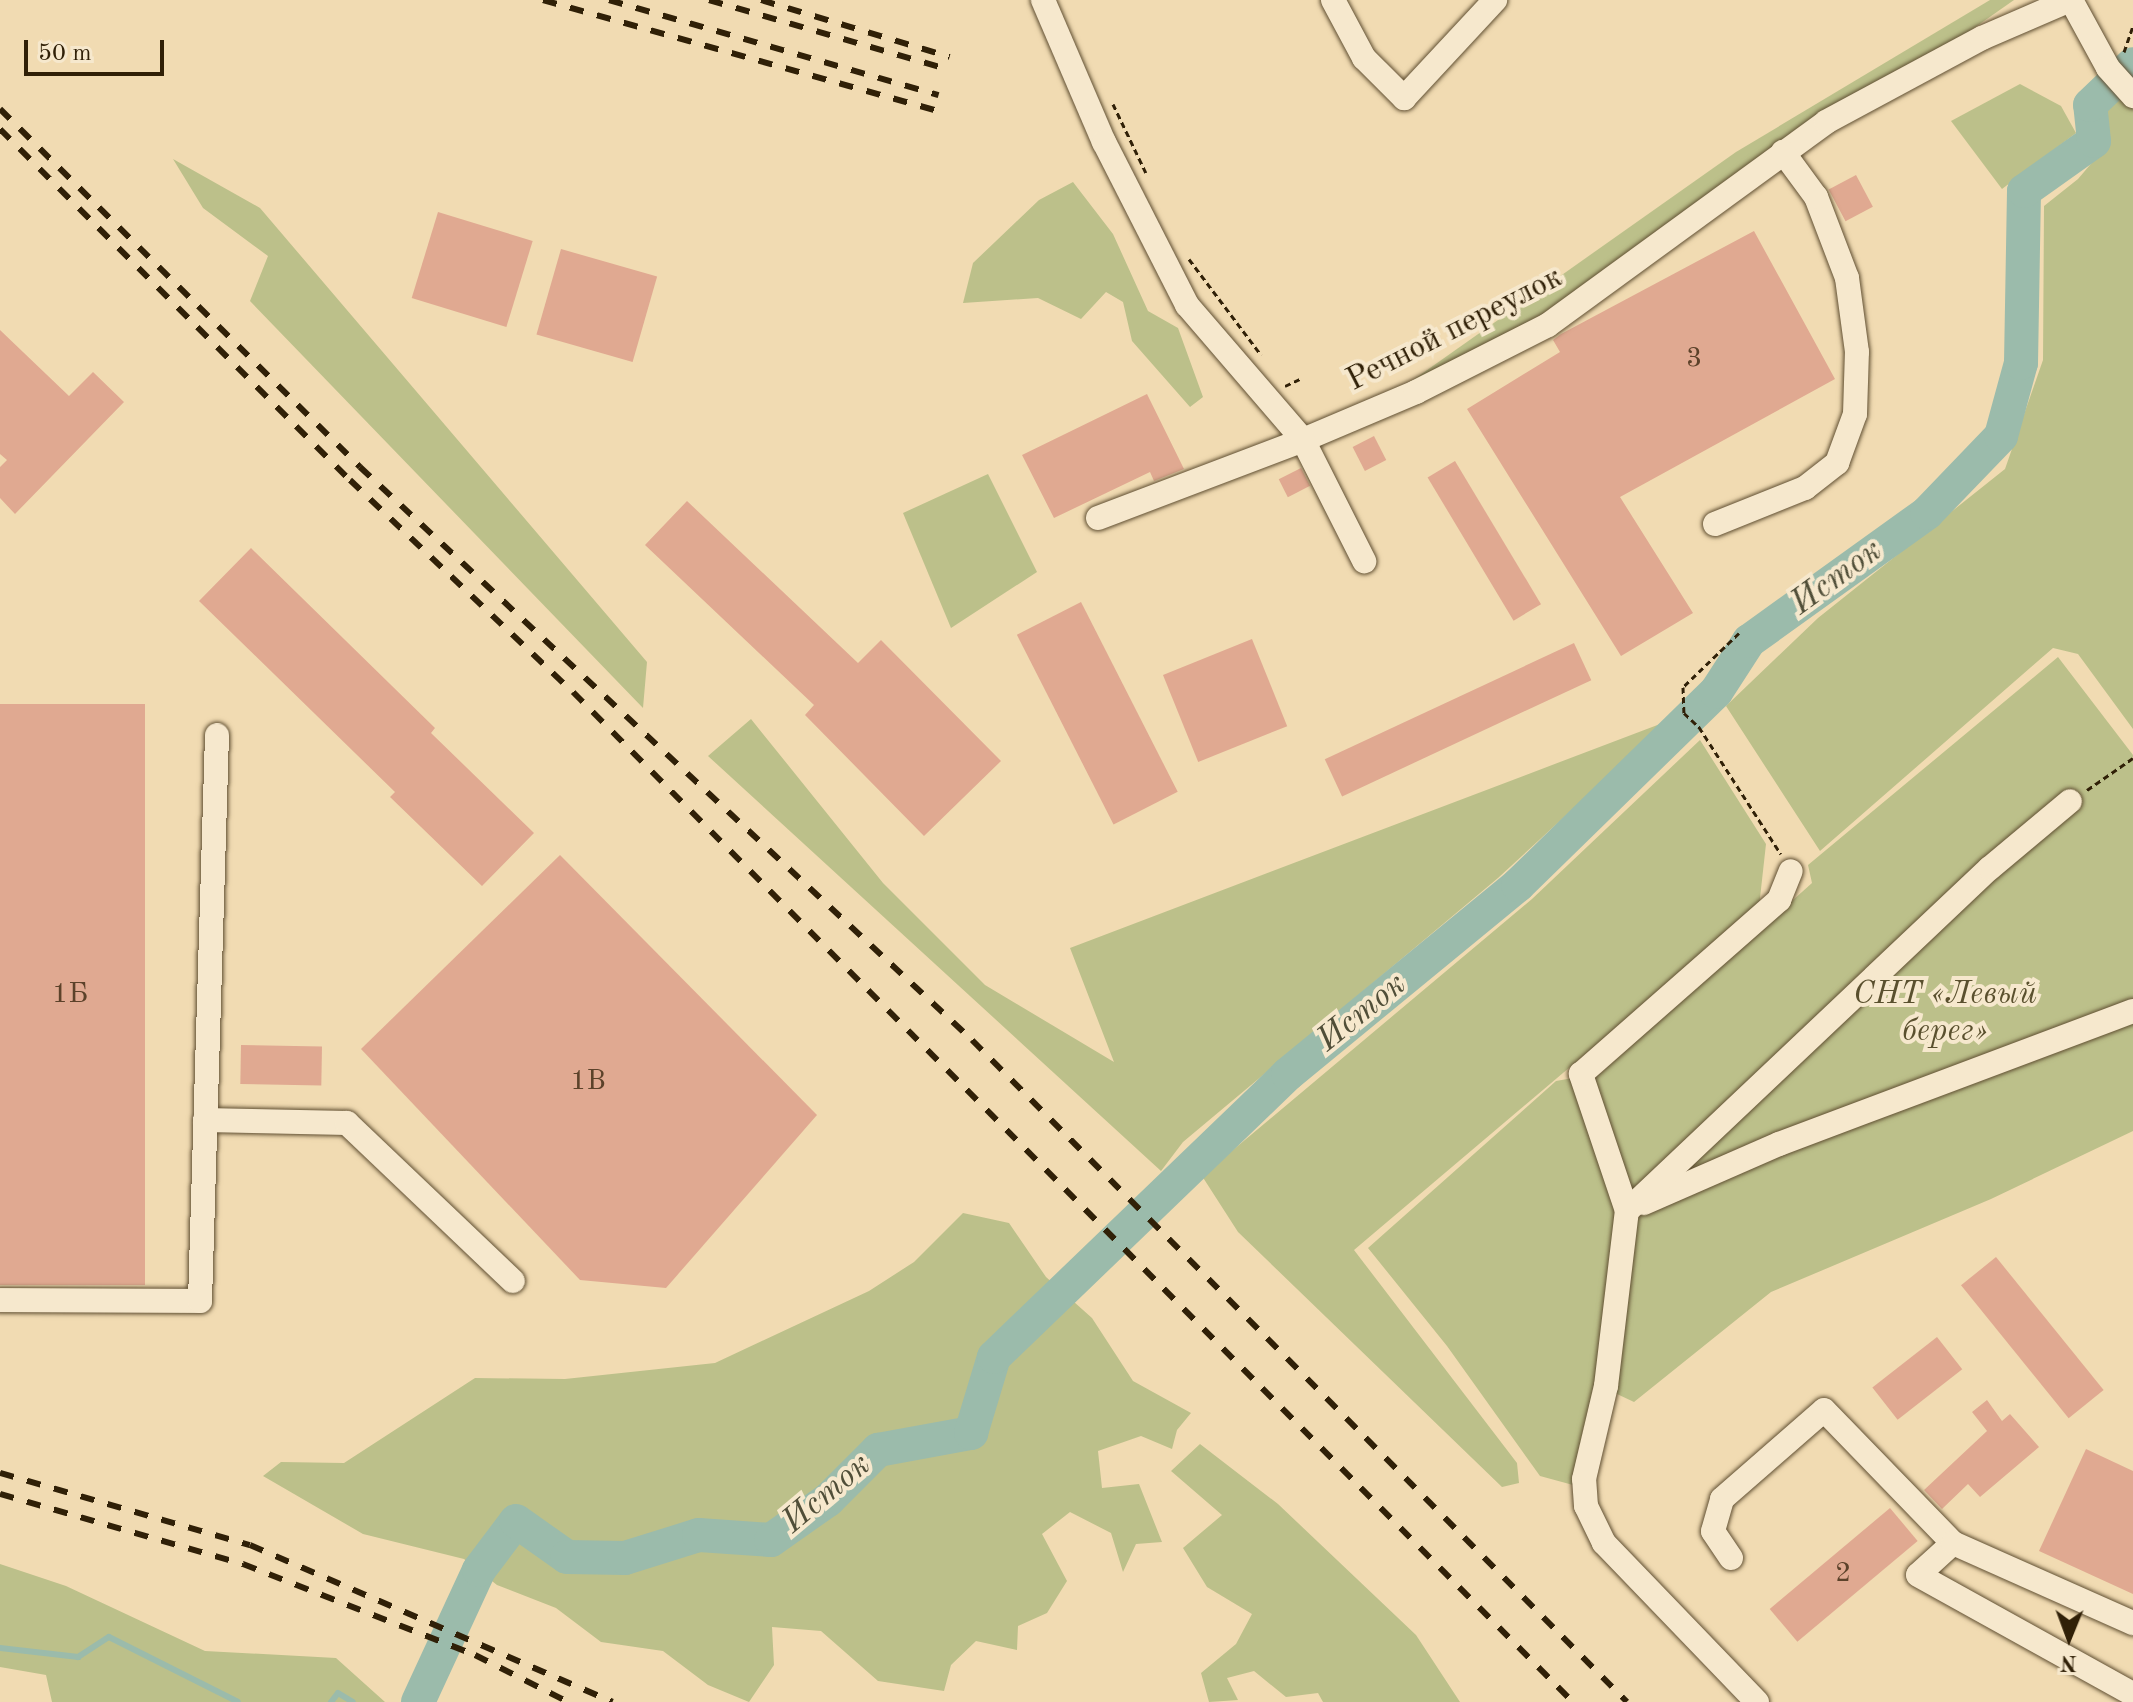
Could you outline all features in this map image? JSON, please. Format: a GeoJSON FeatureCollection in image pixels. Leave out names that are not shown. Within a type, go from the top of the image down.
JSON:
{"type":"FeatureCollection","features":[{"type":"Feature","properties":{"kind":"street"},"geometry":{"type":"LineString","coordinates":[[1043,0],[1104,142],[1187,305],[1303,440],[1364,561]]}},
{"type":"Feature","properties":{"kind":"street"},"geometry":{"type":"LineString","coordinates":[[1333,0],[1364,58],[1404,98],[1495,0]]}},
{"type":"Feature","properties":{"kind":"street"},"geometry":{"type":"LineString","coordinates":[[2070,0],[2108,68],[2133,96]]}},
{"type":"Feature","properties":{"kind":"street","name":"Речной переулок"},"geometry":{"type":"LineString","coordinates":[[1098,518],[1303,440],[1416,392],[1548,325],[1826,122],[1982,38],[2070,0]]}},
{"type":"Feature","properties":{"kind":"street"},"geometry":{"type":"LineString","coordinates":[[1715,524],[1805,488],[1837,463],[1855,414],[1857,352],[1847,278],[1816,197],[1783,152]]}},
{"type":"Feature","properties":{"kind":"street"},"geometry":{"type":"LineString","coordinates":[[0,1300],[200,1301],[217,735]]}},
{"type":"Feature","properties":{"kind":"street"},"geometry":{"type":"LineString","coordinates":[[1627,1211],[1990,868],[2070,801]]}},
{"type":"Feature","properties":{"kind":"street"},"geometry":{"type":"LineString","coordinates":[[1757,1702],[1604,1543],[1586,1506],[1584,1479],[1606,1386],[1627,1211],[1581,1074],[1779,900],[1791,871]]}},
{"type":"Feature","properties":{"kind":"street"},"geometry":{"type":"LineString","coordinates":[[1627,1211],[1779,1144],[2133,1011]]}},
{"type":"Feature","properties":{"kind":"street"},"geometry":{"type":"LineString","coordinates":[[205,1120],[347,1123],[513,1281]]}},
{"type":"Feature","properties":{"kind":"street"},"geometry":{"type":"LineString","coordinates":[[1731,1558],[1713,1531],[1722,1499],[1824,1410],[1953,1543],[2133,1623]]}},
{"type":"Feature","properties":{"kind":"street"},"geometry":{"type":"LineString","coordinates":[[1953,1543],[1918,1575],[2133,1694]]}},
{"type":"Feature","properties":{"kind":"path"},"geometry":{"type":"LineString","coordinates":[[1109,97],[1149,181]]}},
{"type":"Feature","properties":{"kind":"path"},"geometry":{"type":"LineString","coordinates":[[1183,250],[1269,366]]}},
{"type":"Feature","properties":{"kind":"path"},"geometry":{"type":"LineString","coordinates":[[1277,376],[1285,386],[1302,378]]}},
{"type":"Feature","properties":{"kind":"path"},"geometry":{"type":"LineString","coordinates":[[1739,633],[1683,687],[1684,713],[1699,727],[1791,871]]}},
{"type":"Feature","properties":{"kind":"path"},"geometry":{"type":"LineString","coordinates":[[2070,801],[2133,758]]}},
{"type":"Feature","properties":{"kind":"green space"},"geometry":{"type":"Polygon","coordinates":[[[1990,0],[2014,0],[1611,282],[1413,380],[1736,152],[1990,0]]]}},
{"type":"Feature","properties":{"kind":"green space"},"geometry":{"type":"Polygon","coordinates":[[[2020,84],[2061,106],[2076,133],[2002,189],[1951,121],[2020,84]]]}},
{"type":"Feature","properties":{"kind":"green space"},"geometry":{"type":"Polygon","coordinates":[[[2118,94],[2133,106],[2133,729],[2078,654],[2053,648],[1820,851],[1726,706],[1818,618],[2005,469],[2043,360],[2044,206],[2078,179],[2107,145],[2106,105],[2118,94]]]}},
{"type":"Feature","properties":{"kind":"green space"},"geometry":{"type":"Polygon","coordinates":[[[173,159],[260,208],[647,662],[643,708],[250,301],[268,256],[203,208],[173,159]]]}},
{"type":"Feature","properties":{"kind":"green space"},"geometry":{"type":"Polygon","coordinates":[[[1073,182],[1113,234],[1148,311],[1178,328],[1203,397],[1190,407],[1132,341],[1123,302],[1106,292],[1081,319],[1038,298],[963,303],[973,263],[1039,200],[1073,182]]]}},
{"type":"Feature","properties":{"kind":"green space"},"geometry":{"type":"Polygon","coordinates":[[[988,474],[1037,572],[951,628],[903,513],[988,474]]]}},
{"type":"Feature","properties":{"kind":"green space","name":"СНТ «Левый берег»"},"geometry":{"type":"Polygon","coordinates":[[[2058,657],[2133,755],[2133,1131],[1991,1199],[1771,1292],[1634,1402],[1600,1386],[1573,1485],[1540,1476],[1447,1346],[1368,1248],[1556,1081],[1601,1073],[1812,883],[1808,865],[2058,657]]]}},
{"type":"Feature","properties":{"kind":"green space"},"geometry":{"type":"Polygon","coordinates":[[[751,719],[883,883],[985,985],[1114,1062],[1070,948],[1668,721],[1498,878],[1183,1142],[1161,1171],[708,756],[751,719]]]}},
{"type":"Feature","properties":{"kind":"green space"},"geometry":{"type":"Polygon","coordinates":[[[1700,740],[1766,844],[1759,907],[1354,1250],[1517,1463],[1519,1483],[1502,1487],[1238,1232],[1202,1176],[1532,899],[1700,740]]]}},
{"type":"Feature","properties":{"kind":"green space"},"geometry":{"type":"Polygon","coordinates":[[[963,1213],[1009,1223],[1046,1277],[1092,1318],[1133,1381],[1191,1413],[1177,1430],[1172,1449],[1141,1436],[1098,1451],[1102,1488],[1139,1484],[1162,1542],[1136,1544],[1123,1572],[1111,1533],[1070,1512],[1042,1534],[1067,1581],[1047,1613],[1018,1626],[1017,1650],[976,1641],[951,1665],[944,1691],[878,1681],[821,1631],[772,1627],[774,1665],[749,1702],[708,1685],[663,1651],[601,1642],[556,1608],[497,1585],[464,1559],[363,1534],[263,1476],[281,1462],[344,1463],[475,1378],[565,1379],[715,1363],[869,1291],[914,1262],[963,1213]]]}},
{"type":"Feature","properties":{"kind":"green space"},"geometry":{"type":"Polygon","coordinates":[[[1200,1444],[1278,1504],[1416,1635],[1460,1702],[1323,1702],[1318,1693],[1286,1697],[1254,1671],[1227,1678],[1238,1700],[1209,1702],[1201,1673],[1236,1644],[1252,1614],[1207,1587],[1183,1548],[1222,1515],[1171,1471],[1200,1444]]]}},
{"type":"Feature","properties":{"kind":"green space"},"geometry":{"type":"Polygon","coordinates":[[[0,1564],[66,1586],[205,1651],[336,1658],[385,1702],[52,1702],[46,1675],[0,1667],[0,1564]]]}},
{"type":"Feature","properties":{"kind":"building"},"geometry":{"type":"Polygon","coordinates":[[[1856,175],[1873,207],[1846,221],[1829,190],[1856,175]]]}},
{"type":"Feature","properties":{"kind":"building"},"geometry":{"type":"Polygon","coordinates":[[[438,212],[533,241],[506,327],[412,298],[438,212]]]}},
{"type":"Feature","properties":{"kind":"building"},"geometry":{"type":"Polygon","coordinates":[[[1754,231],[1835,379],[1620,497],[1693,613],[1621,656],[1467,409],[1560,352],[1553,340],[1561,334],[1754,231]]]}},
{"type":"Feature","properties":{"kind":"building"},"geometry":{"type":"Polygon","coordinates":[[[561,249],[657,277],[633,362],[536,335],[561,249]]]}},
{"type":"Feature","properties":{"kind":"building"},"geometry":{"type":"Polygon","coordinates":[[[0,330],[69,396],[93,372],[124,402],[15,514],[0,498],[0,467],[7,460],[0,454],[0,330]]]}},
{"type":"Feature","properties":{"kind":"building"},"geometry":{"type":"Polygon","coordinates":[[[1147,394],[1184,469],[1154,481],[1150,472],[1054,518],[1022,455],[1147,394]]]}},
{"type":"Feature","properties":{"kind":"building"},"geometry":{"type":"Polygon","coordinates":[[[1374,436],[1386,460],[1365,471],[1353,447],[1374,436]]]}},
{"type":"Feature","properties":{"kind":"building"},"geometry":{"type":"Polygon","coordinates":[[[1455,461],[1541,604],[1514,621],[1428,477],[1455,461]]]}},
{"type":"Feature","properties":{"kind":"building"},"geometry":{"type":"Polygon","coordinates":[[[1301,468],[1310,486],[1288,497],[1279,479],[1301,468]]]}},
{"type":"Feature","properties":{"kind":"building"},"geometry":{"type":"Polygon","coordinates":[[[687,501],[858,663],[881,640],[1001,761],[924,836],[805,715],[814,705],[645,545],[687,501]]]}},
{"type":"Feature","properties":{"kind":"building"},"geometry":{"type":"Polygon","coordinates":[[[251,548],[435,728],[431,733],[534,833],[482,886],[390,797],[395,792],[199,601],[251,548]]]}},
{"type":"Feature","properties":{"kind":"building"},"geometry":{"type":"Polygon","coordinates":[[[1081,602],[1178,792],[1114,824],[1017,635],[1081,602]]]}},
{"type":"Feature","properties":{"kind":"building"},"geometry":{"type":"Polygon","coordinates":[[[1252,639],[1287,726],[1198,762],[1163,675],[1252,639]]]}},
{"type":"Feature","properties":{"kind":"building"},"geometry":{"type":"Polygon","coordinates":[[[1574,643],[1591,680],[1342,796],[1325,759],[1574,643]]]}},
{"type":"Feature","properties":{"kind":"building"},"geometry":{"type":"Polygon","coordinates":[[[0,704],[145,704],[145,1285],[0,1285],[0,704]]]}},
{"type":"Feature","properties":{"kind":"building"},"geometry":{"type":"Polygon","coordinates":[[[560,855],[817,1115],[666,1288],[580,1280],[361,1049],[560,855]]]}},
{"type":"Feature","properties":{"kind":"building"},"geometry":{"type":"Polygon","coordinates":[[[241,1045],[322,1046],[321,1085],[240,1084],[241,1045]]]}},
{"type":"Feature","properties":{"kind":"building"},"geometry":{"type":"Polygon","coordinates":[[[1996,1257],[2104,1390],[2069,1418],[1961,1285],[1996,1257]]]}},
{"type":"Feature","properties":{"kind":"building"},"geometry":{"type":"Polygon","coordinates":[[[1937,1337],[1962,1369],[1898,1420],[1872,1387],[1937,1337]]]}},
{"type":"Feature","properties":{"kind":"building"},"geometry":{"type":"Polygon","coordinates":[[[1987,1400],[2002,1421],[2010,1414],[2039,1447],[1980,1497],[1968,1484],[1942,1509],[1924,1490],[1987,1431],[1972,1412],[1987,1400]]]}},
{"type":"Feature","properties":{"kind":"building"},"geometry":{"type":"Polygon","coordinates":[[[2086,1449],[2133,1471],[2133,1594],[2039,1551],[2086,1449]]]}},
{"type":"Feature","properties":{"kind":"building"},"geometry":{"type":"Polygon","coordinates":[[[1890,1508],[1918,1541],[1797,1642],[1770,1609],[1890,1508]]]}},
{"type":"Feature","properties":{"kind":"waterway","name":"Исток"},"geometry":{"type":"LineString","coordinates":[[418,1702],[479,1570],[516,1521],[567,1557],[625,1558],[699,1535],[771,1540],[828,1500],[878,1450],[971,1433],[994,1357],[1288,1074],[1518,885],[1716,692],[1749,641],[1927,513],[2001,436],[2021,363],[2024,191],[2094,141],[2090,105],[2133,64]]}},
{"type":"Feature","properties":{"kind":"waterway"},"geometry":{"type":"LineString","coordinates":[[0,1648],[78,1657],[109,1637],[238,1702]]}},
{"type":"Feature","properties":{"kind":"waterway"},"geometry":{"type":"LineString","coordinates":[[331,1702],[338,1693],[353,1702]]}},
{"type":"Feature","properties":{"kind":"railway"},"geometry":{"type":"LineString","coordinates":[[543,0],[941,112]]}},
{"type":"Feature","properties":{"kind":"railway"},"geometry":{"type":"LineString","coordinates":[[609,0],[939,95]]}},
{"type":"Feature","properties":{"kind":"railway"},"geometry":{"type":"LineString","coordinates":[[709,0],[946,69]]}},
{"type":"Feature","properties":{"kind":"railway"},"geometry":{"type":"LineString","coordinates":[[761,0],[950,57]]}},
{"type":"Feature","properties":{"kind":"railway"},"geometry":{"type":"LineString","coordinates":[[0,109],[360,467],[972,1040],[1627,1702]]}},
{"type":"Feature","properties":{"kind":"railway"},"geometry":{"type":"LineString","coordinates":[[0,129],[350,480],[573,692],[1573,1702]]}},
{"type":"Feature","properties":{"kind":"railway"},"geometry":{"type":"LineString","coordinates":[[0,1473],[250,1545],[613,1702]]}},
{"type":"Feature","properties":{"kind":"railway"},"geometry":{"type":"LineString","coordinates":[[0,1494],[243,1564],[475,1655],[568,1702]]}}]}
